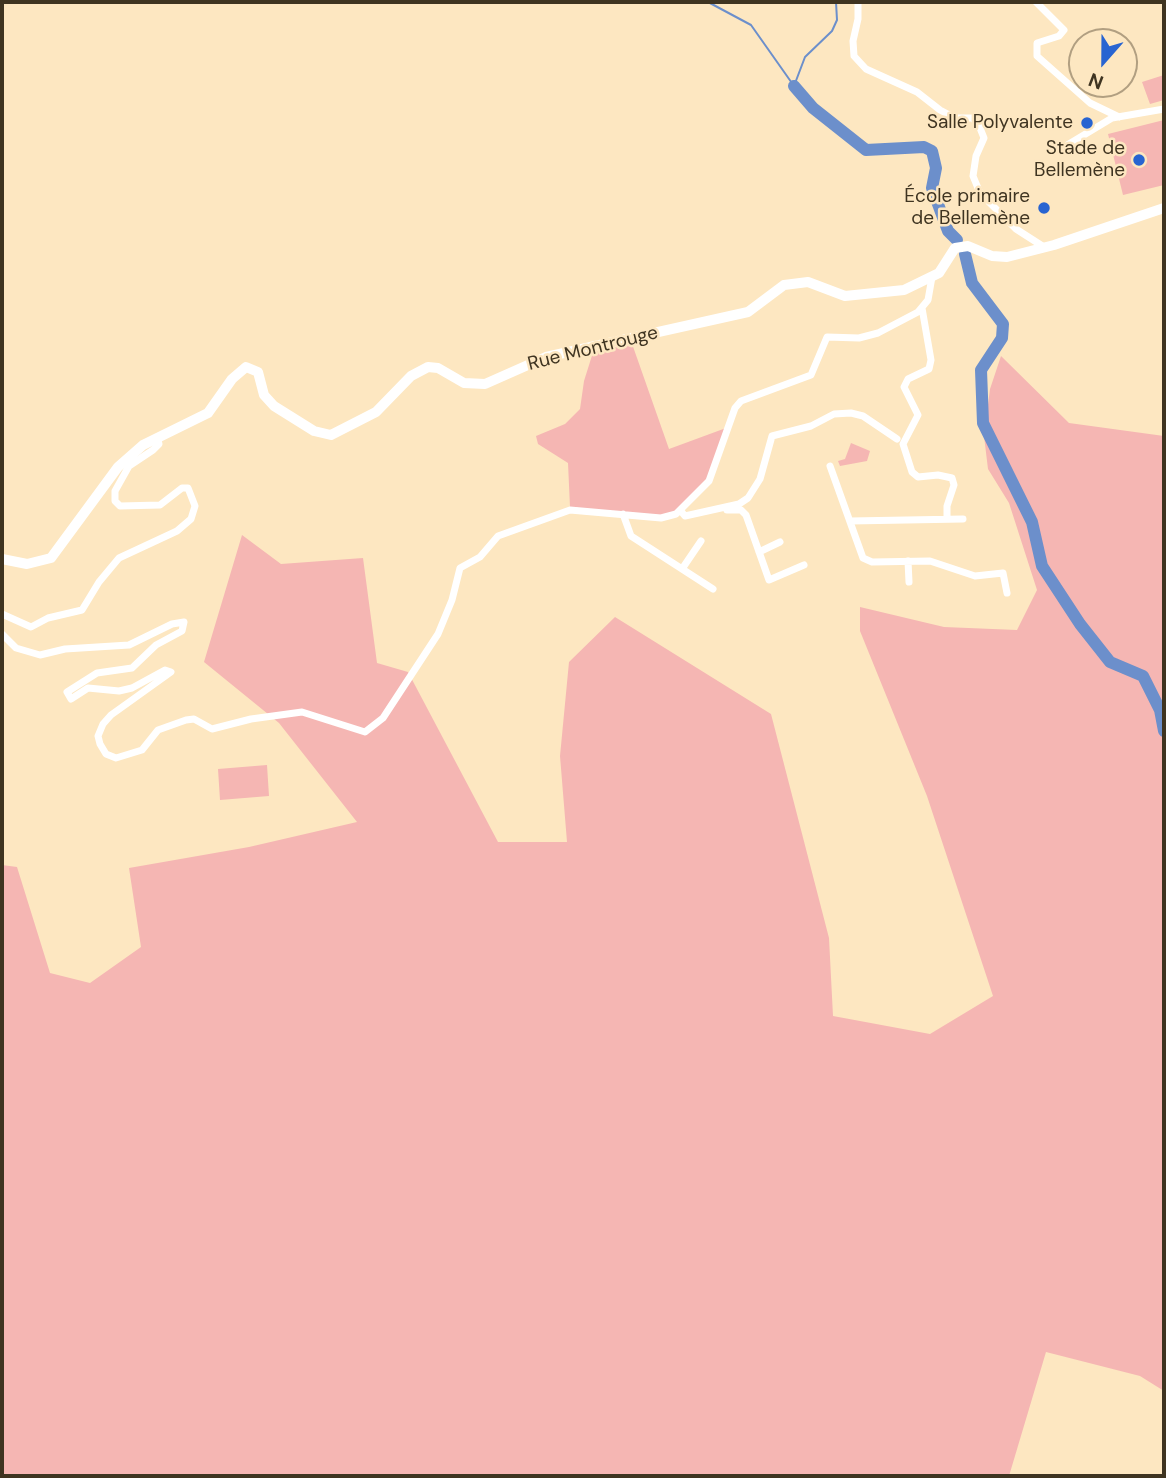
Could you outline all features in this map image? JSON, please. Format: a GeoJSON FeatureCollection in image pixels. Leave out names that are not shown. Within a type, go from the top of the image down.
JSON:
{"type":"FeatureCollection","features":[{"type":"Feature","properties":{"kind":"main road","name":"Rue Montrouge"},"geometry":{"type":"LineString","coordinates":[[2,559],[27,564],[51,558],[118,467],[143,445],[158,440],[208,413],[232,379],[246,368],[258,372],[264,395],[274,406],[314,431],[331,435],[376,412],[411,376],[428,367],[438,368],[464,383],[485,384],[546,357],[748,312],[784,285],[808,282],[845,296],[904,290],[932,277],[944,268],[956,248],[968,246],[992,256],[1007,257],[1164,208]]}},
{"type":"Feature","properties":{"kind":"street"},"geometry":{"type":"LineString","coordinates":[[858,2],[858,19],[853,41],[854,57],[866,69],[917,92],[955,118],[972,118],[978,123],[984,138],[976,156],[973,176],[980,193],[1016,229],[1044,247]]}},
{"type":"Feature","properties":{"kind":"street"},"geometry":{"type":"LineString","coordinates":[[1036,2],[1065,30],[1059,36],[1037,43],[1037,56],[1090,103],[1119,117]]}},
{"type":"Feature","properties":{"kind":"street"},"geometry":{"type":"LineString","coordinates":[[1059,150],[1112,118],[1164,109]]}},
{"type":"Feature","properties":{"kind":"street"},"geometry":{"type":"LineString","coordinates":[[2,634],[16,648],[40,655],[65,649],[130,645],[172,624],[184,622],[182,631],[156,645],[132,668],[97,673],[67,692],[71,699],[88,688],[118,691],[132,688],[165,670],[171,672],[111,715],[103,724],[99,736],[100,744],[106,754],[116,758],[142,750],[158,730],[194,719],[212,729],[251,719],[302,712],[365,732],[383,718],[438,634],[452,600],[460,568],[480,557],[498,536],[570,510],[670,517],[709,481],[735,408],[741,401],[811,375],[827,337],[851,340],[878,333],[922,308],[930,292],[932,277]]}},
{"type":"Feature","properties":{"kind":"street"},"geometry":{"type":"LineString","coordinates":[[922,308],[931,360],[929,369],[908,379],[904,387],[918,415],[903,444],[912,472],[918,477],[946,475],[952,478],[954,485],[947,506],[947,519]]}},
{"type":"Feature","properties":{"kind":"street"},"geometry":{"type":"LineString","coordinates":[[680,510],[685,516],[739,504],[753,492],[760,479],[769,442],[776,433],[811,426],[834,414],[851,413],[873,422],[897,439]]}},
{"type":"Feature","properties":{"kind":"street"},"geometry":{"type":"LineString","coordinates":[[2,614],[31,627],[48,618],[82,610],[99,582],[119,558],[177,531],[191,519],[195,506],[188,488],[182,488],[160,505],[120,506],[115,501],[115,491],[129,466],[153,450],[159,444],[158,440]]}},
{"type":"Feature","properties":{"kind":"street"},"geometry":{"type":"LineString","coordinates":[[830,466],[863,558],[872,562],[942,563],[975,576],[1003,573],[1007,593]]}},
{"type":"Feature","properties":{"kind":"street"},"geometry":{"type":"LineString","coordinates":[[719,509],[744,512],[769,580],[804,565]]}},
{"type":"Feature","properties":{"kind":"street"},"geometry":{"type":"LineString","coordinates":[[623,514],[631,536],[712,589]]}},
{"type":"Feature","properties":{"kind":"street"},"geometry":{"type":"LineString","coordinates":[[850,520],[962,519]]}},
{"type":"Feature","properties":{"kind":"street"},"geometry":{"type":"LineString","coordinates":[[682,569],[701,541]]}},
{"type":"Feature","properties":{"kind":"street"},"geometry":{"type":"LineString","coordinates":[[759,552],[780,542]]}},
{"type":"Feature","properties":{"kind":"street"},"geometry":{"type":"LineString","coordinates":[[908,561],[909,582]]}},
{"type":"Feature","properties":{"kind":"shaded area"},"geometry":{"type":"Polygon","coordinates":[[[1164,75],[1164,100],[1150,104],[1142,82],[1164,75]]]}},
{"type":"Feature","properties":{"kind":"shaded area","name":"Stade de Bellemène"},"geometry":{"type":"Polygon","coordinates":[[[1164,120],[1164,185],[1123,195],[1108,134],[1164,120]]]}},
{"type":"Feature","properties":{"kind":"shaded area"},"geometry":{"type":"Polygon","coordinates":[[[630,338],[669,449],[726,428],[716,469],[670,517],[570,507],[568,463],[538,444],[536,436],[565,424],[580,409],[584,381],[595,346],[630,338]]]}},
{"type":"Feature","properties":{"kind":"shaded area"},"geometry":{"type":"Polygon","coordinates":[[[1001,356],[1069,423],[1164,436],[1164,1391],[1140,1376],[1046,1352],[1009,1476],[2,1476],[2,865],[17,867],[50,973],[90,983],[141,947],[129,868],[249,847],[357,822],[279,723],[204,662],[242,535],[281,564],[363,558],[377,663],[408,672],[498,842],[567,842],[560,756],[569,662],[615,617],[771,714],[829,938],[833,1016],[930,1034],[993,996],[927,796],[860,631],[860,607],[944,627],[1017,630],[1037,590],[1009,503],[988,469],[984,436],[990,389],[1001,356]]]}},
{"type":"Feature","properties":{"kind":"shaded area"},"geometry":{"type":"Polygon","coordinates":[[[851,443],[870,451],[867,461],[840,466],[838,461],[845,459],[851,443]]]}},
{"type":"Feature","properties":{"kind":"shaded area"},"geometry":{"type":"Polygon","coordinates":[[[267,765],[269,796],[220,800],[218,769],[267,765]]]}},
{"type":"Feature","properties":{"kind":"waterway"},"geometry":{"type":"LineString","coordinates":[[708,2],[751,25],[794,86]]}},
{"type":"Feature","properties":{"kind":"waterway"},"geometry":{"type":"LineString","coordinates":[[794,86],[805,57],[832,31],[837,20],[836,2]]}},
{"type":"Feature","properties":{"kind":"waterway"},"geometry":{"type":"LineString","coordinates":[[794,86],[813,108],[866,150],[924,147],[932,151],[936,168],[932,188],[948,231],[957,240]]}},
{"type":"Feature","properties":{"kind":"waterway"},"geometry":{"type":"LineString","coordinates":[[965,254],[972,283],[1003,324],[1002,338],[981,370],[983,423],[1032,522],[1042,566],[1080,624],[1110,662],[1143,676],[1160,710],[1164,731]]}},
{"type":"Feature","properties":{"kind":"place","name":"Salle Polyvalente"},"geometry":{"type":"Point","coordinates":[1087,123]}},
{"type":"Feature","properties":{"kind":"place","name":"Stade de Bellemène"},"geometry":{"type":"Point","coordinates":[1139,160]}},
{"type":"Feature","properties":{"kind":"place","name":"École primaire de Bellemène"},"geometry":{"type":"Point","coordinates":[1044,208]}}]}
